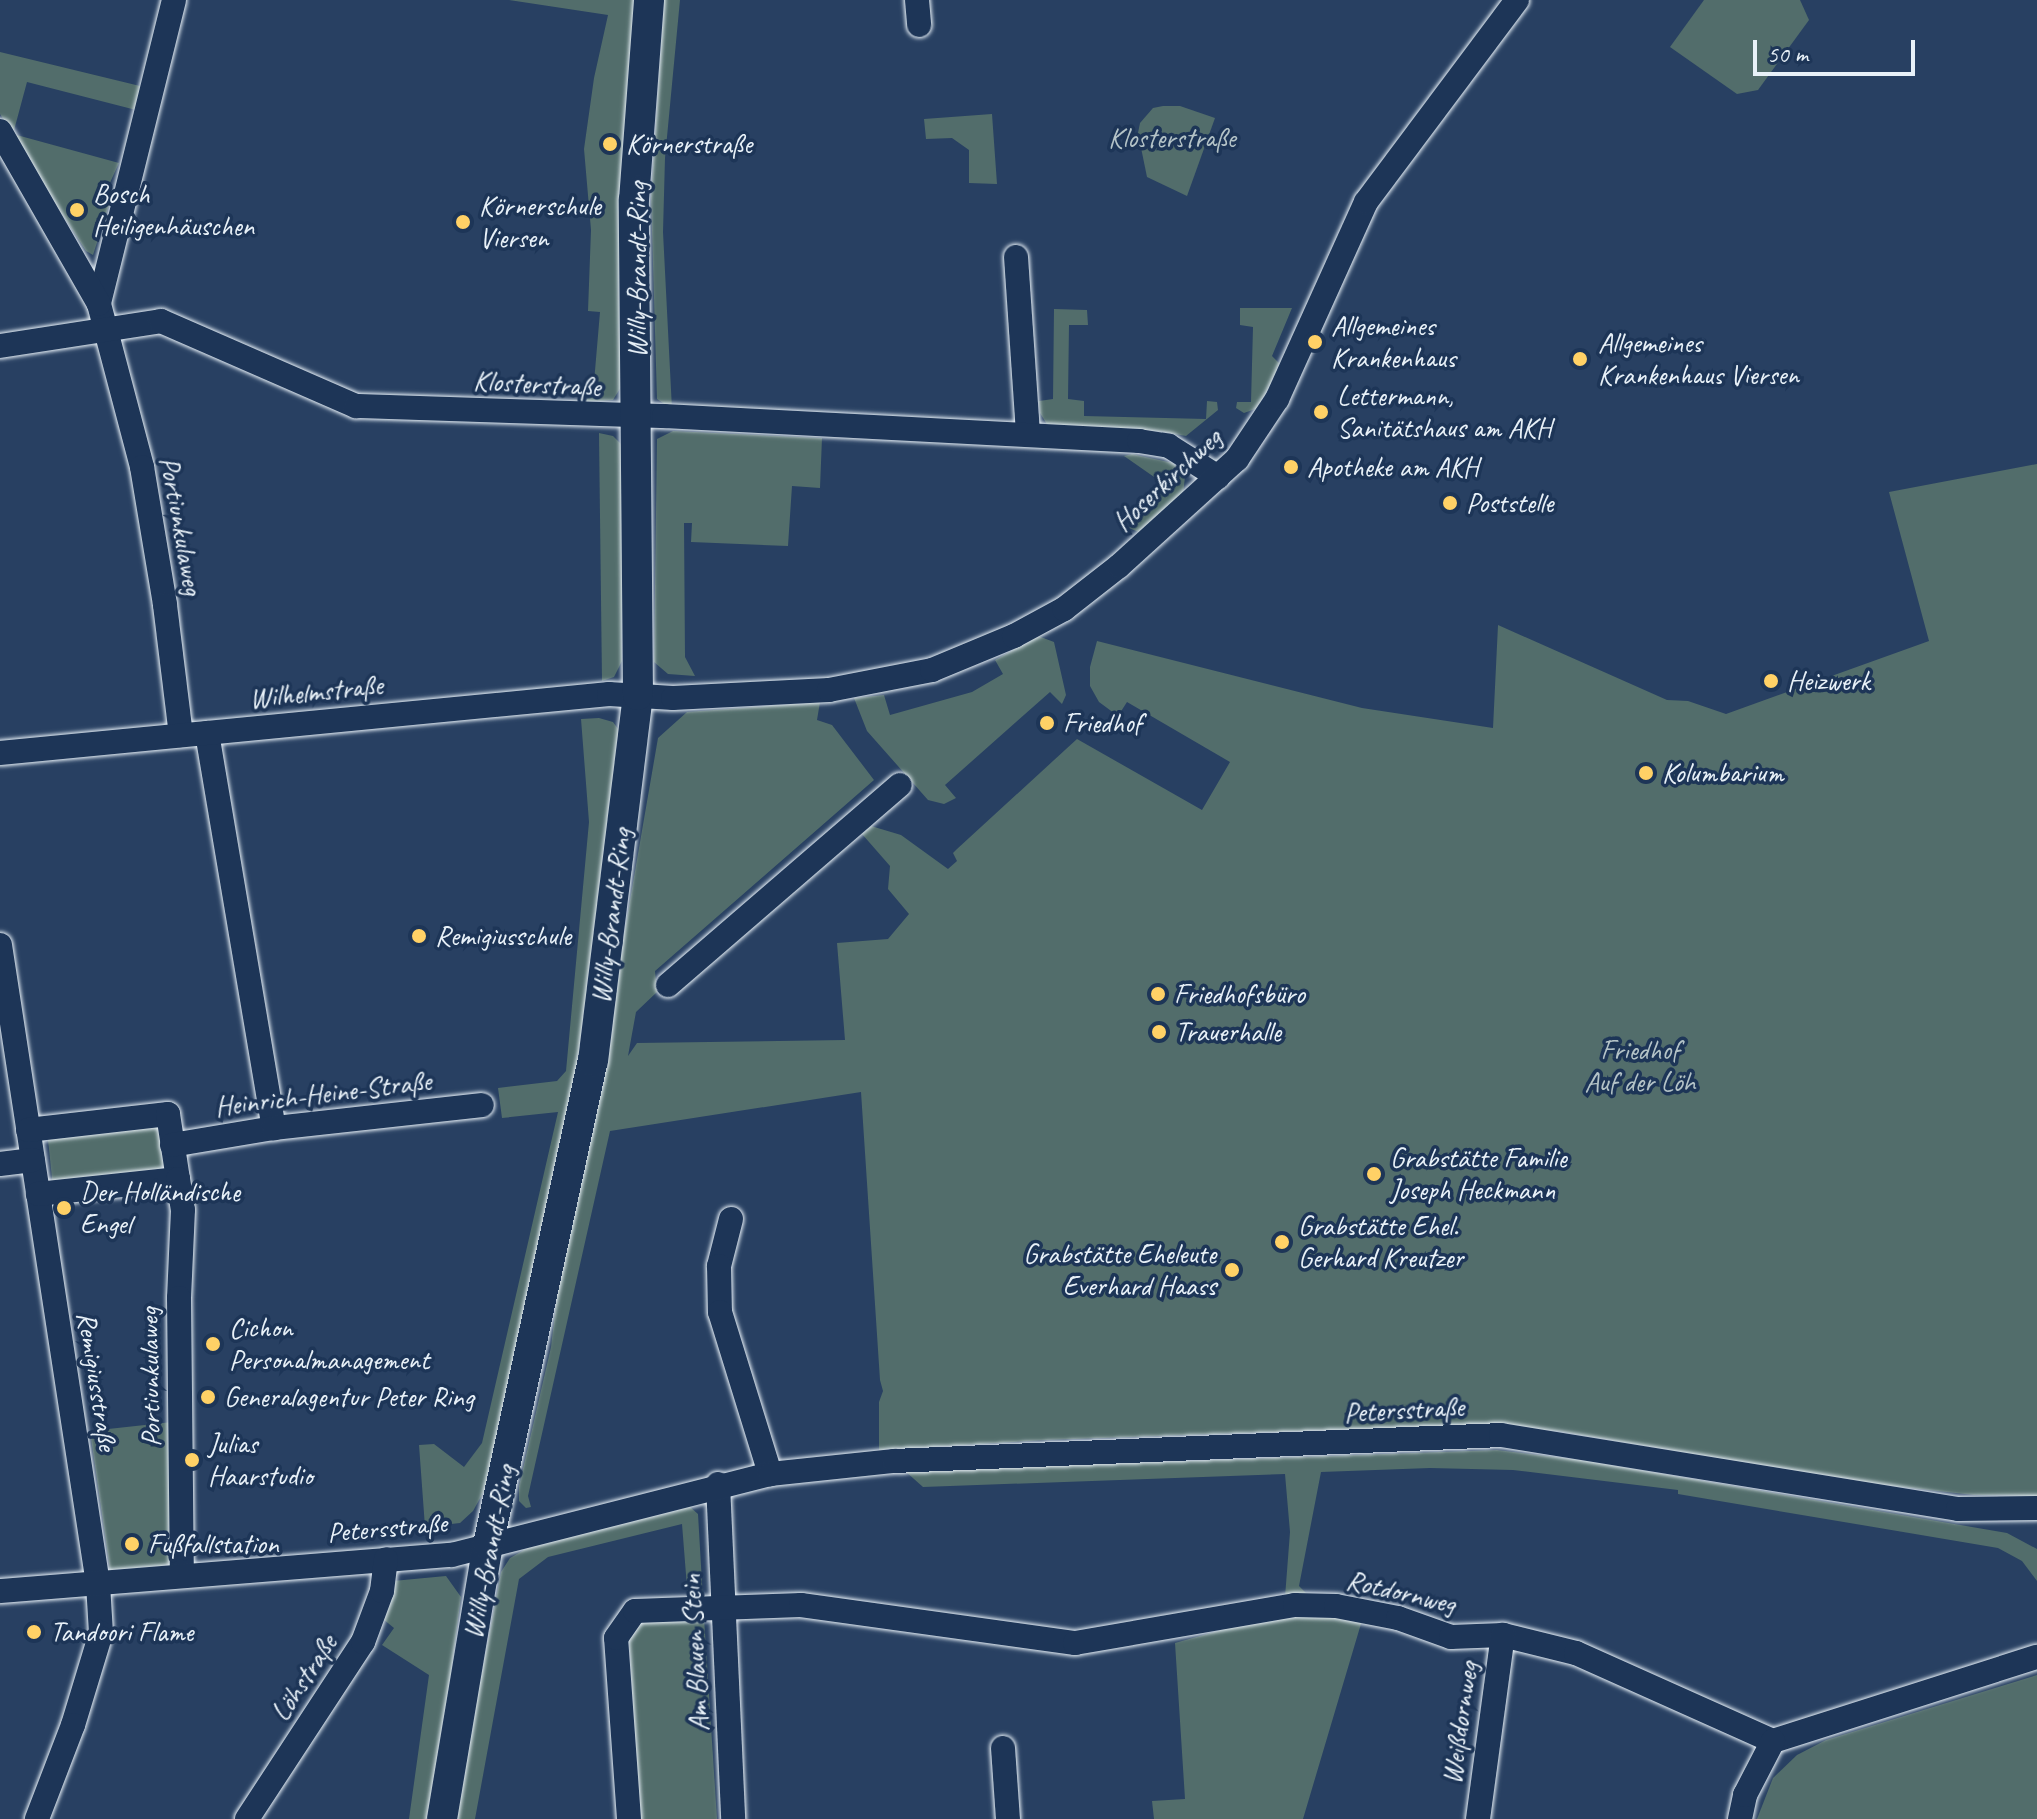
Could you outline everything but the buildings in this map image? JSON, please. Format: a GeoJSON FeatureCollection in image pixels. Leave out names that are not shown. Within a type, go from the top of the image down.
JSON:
{"type":"FeatureCollection","features":[{"type":"Feature","properties":{"kind":"main road","name":"Willy-Brandt-Ring"},"geometry":{"type":"LineString","coordinates":[[442,1819],[488,1545],[593,1061],[638,695],[634,200],[649,0]]}},
{"type":"Feature","properties":{"kind":"street"},"geometry":{"type":"LineString","coordinates":[[99,304],[174,0]]}},
{"type":"Feature","properties":{"kind":"street"},"geometry":{"type":"LineString","coordinates":[[917,0],[919,25]]}},
{"type":"Feature","properties":{"kind":"street","name":"Hoserkirchweg"},"geometry":{"type":"LineString","coordinates":[[638,695],[673,698],[829,690],[944,666],[1064,609],[1119,566],[1244,450],[1277,399],[1366,202],[1517,0]]}},
{"type":"Feature","properties":{"kind":"street"},"geometry":{"type":"LineString","coordinates":[[0,131],[99,304]]}},
{"type":"Feature","properties":{"kind":"street"},"geometry":{"type":"LineString","coordinates":[[1016,257],[1028,435]]}},
{"type":"Feature","properties":{"kind":"street","name":"Portiunkulaweg"},"geometry":{"type":"LineString","coordinates":[[99,304],[109,331],[142,467],[165,605],[181,735]]}},
{"type":"Feature","properties":{"kind":"street","name":"Klosterstraße"},"geometry":{"type":"LineString","coordinates":[[0,346],[161,321],[356,406],[983,432],[1169,446],[1218,477]]}},
{"type":"Feature","properties":{"kind":"street","name":"Wilhelmstraße"},"geometry":{"type":"LineString","coordinates":[[0,753],[609,694],[638,695]]}},
{"type":"Feature","properties":{"kind":"street"},"geometry":{"type":"LineString","coordinates":[[207,733],[274,1128]]}},
{"type":"Feature","properties":{"kind":"street"},"geometry":{"type":"LineString","coordinates":[[668,985],[900,785]]}},
{"type":"Feature","properties":{"kind":"street","name":"Remigiusstraße"},"geometry":{"type":"LineString","coordinates":[[0,945],[98,1584],[101,1633],[73,1725],[37,1819]]}},
{"type":"Feature","properties":{"kind":"street","name":"Heinrich-Heine-Straße"},"geometry":{"type":"LineString","coordinates":[[172,1145],[274,1128],[482,1105]]}},
{"type":"Feature","properties":{"kind":"street","name":"Portiunkulaweg"},"geometry":{"type":"LineString","coordinates":[[28,1130],[168,1114],[183,1210],[179,1298],[182,1575]]}},
{"type":"Feature","properties":{"kind":"street"},"geometry":{"type":"LineString","coordinates":[[0,1164],[33,1160]]}},
{"type":"Feature","properties":{"kind":"street"},"geometry":{"type":"LineString","coordinates":[[38,1194],[178,1179]]}},
{"type":"Feature","properties":{"kind":"street"},"geometry":{"type":"LineString","coordinates":[[731,1219],[719,1266],[720,1312],[770,1474]]}},
{"type":"Feature","properties":{"kind":"street","name":"Petersstraße"},"geometry":{"type":"LineString","coordinates":[[0,1591],[452,1555],[718,1484],[770,1474],[894,1461],[1501,1435],[1958,1509],[2037,1508]]}},
{"type":"Feature","properties":{"kind":"street","name":"Am Blauen Stein"},"geometry":{"type":"LineString","coordinates":[[718,1484],[733,1819]]}},
{"type":"Feature","properties":{"kind":"street","name":"Löhstraße"},"geometry":{"type":"LineString","coordinates":[[247,1819],[363,1642],[382,1591],[386,1559]]}},
{"type":"Feature","properties":{"kind":"street","name":"Rotdornweg"},"geometry":{"type":"LineString","coordinates":[[629,1819],[616,1638],[635,1611],[801,1605],[1075,1643],[1295,1605],[1336,1606],[1398,1618],[1451,1637],[1503,1635],[1576,1653],[1773,1741]]}},
{"type":"Feature","properties":{"kind":"street","name":"Weißdornweg"},"geometry":{"type":"LineString","coordinates":[[1478,1819],[1503,1635]]}},
{"type":"Feature","properties":{"kind":"street"},"geometry":{"type":"LineString","coordinates":[[1740,1819],[1745,1795],[1773,1741],[2037,1657]]}},
{"type":"Feature","properties":{"kind":"street"},"geometry":{"type":"LineString","coordinates":[[1003,1748],[1008,1819]]}},
{"type":"Feature","properties":{"kind":"green space"},"geometry":{"type":"Polygon","coordinates":[[[509,0],[637,0],[626,379],[613,400],[584,402],[593,394],[600,312],[588,311],[591,230],[584,149],[594,78],[608,15],[509,0]]]}},
{"type":"Feature","properties":{"kind":"green space"},"geometry":{"type":"Polygon","coordinates":[[[664,0],[680,0],[665,158],[663,232],[672,409],[657,399],[651,196],[664,0]]]}},
{"type":"Feature","properties":{"kind":"green space"},"geometry":{"type":"Polygon","coordinates":[[[1704,0],[1800,0],[1809,20],[1758,90],[1737,94],[1670,47],[1704,0]]]}},
{"type":"Feature","properties":{"kind":"green space"},"geometry":{"type":"Polygon","coordinates":[[[0,52],[140,86],[136,110],[27,82],[13,134],[119,163],[102,200],[110,202],[93,255],[86,251],[0,114],[0,52]]]}},
{"type":"Feature","properties":{"kind":"green space","name":"Klosterstraße"},"geometry":{"type":"Polygon","coordinates":[[[1180,106],[1215,118],[1187,196],[1147,177],[1138,133],[1140,123],[1153,108],[1180,106]]]}},
{"type":"Feature","properties":{"kind":"green space"},"geometry":{"type":"Polygon","coordinates":[[[992,114],[997,184],[969,183],[969,150],[952,138],[926,139],[924,119],[992,114]]]}},
{"type":"Feature","properties":{"kind":"green space"},"geometry":{"type":"Polygon","coordinates":[[[1240,308],[1292,308],[1272,356],[1281,365],[1258,408],[1244,413],[1236,408],[1237,402],[1251,402],[1253,327],[1240,325],[1240,308]]]}},
{"type":"Feature","properties":{"kind":"green space"},"geometry":{"type":"Polygon","coordinates":[[[1054,309],[1087,310],[1088,325],[1069,325],[1068,399],[1084,401],[1084,416],[1206,419],[1207,401],[1217,402],[1218,410],[1186,436],[1158,431],[1048,426],[1040,413],[1039,401],[1053,399],[1054,309]]]}},
{"type":"Feature","properties":{"kind":"green space"},"geometry":{"type":"Polygon","coordinates":[[[673,431],[822,438],[820,488],[792,486],[788,546],[691,542],[692,523],[684,523],[685,657],[695,676],[668,674],[654,662],[657,439],[673,431]]]}},
{"type":"Feature","properties":{"kind":"green space"},"geometry":{"type":"Polygon","coordinates":[[[599,433],[613,436],[624,447],[622,661],[614,677],[602,681],[599,433]]]}},
{"type":"Feature","properties":{"kind":"green space"},"geometry":{"type":"Polygon","coordinates":[[[1132,454],[1173,463],[1185,477],[1183,494],[1141,533],[1129,528],[1159,496],[1161,487],[1157,479],[1124,456],[1132,454]]]}},
{"type":"Feature","properties":{"kind":"green space","name":"Friedhof Auf der Löh"},"geometry":{"type":"Polygon","coordinates":[[[2037,464],[2037,1496],[1974,1495],[1864,1483],[1557,1431],[1475,1425],[1047,1440],[879,1450],[879,1402],[883,1391],[861,1092],[610,1131],[528,1496],[531,1507],[526,1508],[519,1501],[519,1486],[551,1347],[561,1261],[592,1120],[658,738],[687,712],[820,702],[817,720],[832,725],[874,780],[655,971],[657,992],[636,1012],[628,1056],[637,1043],[845,1040],[837,943],[888,939],[909,914],[888,889],[890,866],[862,834],[871,826],[901,835],[948,869],[957,861],[953,853],[1077,739],[1202,810],[1230,762],[1127,702],[1118,716],[1099,702],[1090,686],[1090,667],[1097,641],[1362,708],[1493,728],[1498,625],[1667,700],[1688,701],[1726,714],[1929,641],[1889,492],[2037,464]]]}},
{"type":"Feature","properties":{"kind":"green space"},"geometry":{"type":"Polygon","coordinates":[[[1038,636],[1054,642],[1066,695],[1062,704],[1050,692],[945,785],[956,798],[944,804],[928,800],[867,731],[854,698],[884,695],[890,715],[972,692],[1003,674],[995,660],[1038,636]]]}},
{"type":"Feature","properties":{"kind":"green space"},"geometry":{"type":"Polygon","coordinates":[[[599,718],[613,722],[621,733],[583,1057],[492,1477],[473,1511],[460,1523],[425,1527],[419,1445],[434,1444],[464,1467],[482,1443],[558,1112],[502,1118],[498,1088],[557,1081],[566,1071],[589,822],[581,719],[599,718]]]}},
{"type":"Feature","properties":{"kind":"green space"},"geometry":{"type":"Polygon","coordinates":[[[162,1124],[167,1173],[53,1185],[48,1136],[162,1124]]]}},
{"type":"Feature","properties":{"kind":"green space"},"geometry":{"type":"Polygon","coordinates":[[[172,1422],[172,1565],[110,1570],[90,1431],[172,1422]]]}},
{"type":"Feature","properties":{"kind":"green space"},"geometry":{"type":"Polygon","coordinates":[[[1497,1450],[1581,1460],[2007,1533],[2037,1549],[2037,1581],[2022,1561],[1998,1548],[1678,1494],[1678,1490],[1513,1470],[1430,1468],[1321,1472],[1299,1586],[1309,1596],[1285,1597],[1290,1532],[1285,1474],[923,1487],[905,1471],[1497,1450]]]}},
{"type":"Feature","properties":{"kind":"green space"},"geometry":{"type":"Polygon","coordinates":[[[690,1507],[698,1514],[703,1600],[688,1600],[682,1524],[548,1557],[519,1579],[475,1819],[454,1819],[501,1572],[510,1558],[529,1547],[690,1507]]]}},
{"type":"Feature","properties":{"kind":"green space"},"geometry":{"type":"Polygon","coordinates":[[[446,1576],[461,1597],[432,1819],[409,1819],[429,1675],[382,1645],[394,1628],[383,1619],[393,1581],[446,1576]]]}},
{"type":"Feature","properties":{"kind":"green space"},"geometry":{"type":"Polygon","coordinates":[[[1322,1614],[1363,1617],[1303,1819],[1154,1819],[1152,1801],[1185,1799],[1175,1643],[1242,1624],[1322,1614]]]}},
{"type":"Feature","properties":{"kind":"green space"},"geometry":{"type":"Polygon","coordinates":[[[704,1618],[717,1819],[639,1819],[629,1636],[639,1624],[646,1622],[704,1618]]]}},
{"type":"Feature","properties":{"kind":"green space"},"geometry":{"type":"Polygon","coordinates":[[[2037,1675],[2037,1819],[1757,1819],[1773,1778],[1797,1755],[1826,1740],[2037,1675]]]}},
{"type":"Feature","properties":{"kind":"place","name":"Körnerstraße"},"geometry":{"type":"Point","coordinates":[610,144]}},
{"type":"Feature","properties":{"kind":"place","name":"Bosch Heiligenhäuschen"},"geometry":{"type":"Point","coordinates":[77,210]}},
{"type":"Feature","properties":{"kind":"place","name":"Körnerschule Viersen"},"geometry":{"type":"Point","coordinates":[463,222]}},
{"type":"Feature","properties":{"kind":"place","name":"Allgemeines Krankenhaus"},"geometry":{"type":"Point","coordinates":[1315,342]}},
{"type":"Feature","properties":{"kind":"place","name":"Allgemeines Krankenhaus Viersen"},"geometry":{"type":"Point","coordinates":[1580,359]}},
{"type":"Feature","properties":{"kind":"place","name":"Lettermann, Sanitätshaus am AKH"},"geometry":{"type":"Point","coordinates":[1321,412]}},
{"type":"Feature","properties":{"kind":"place","name":"Apotheke am AKH"},"geometry":{"type":"Point","coordinates":[1291,467]}},
{"type":"Feature","properties":{"kind":"place","name":"Poststelle"},"geometry":{"type":"Point","coordinates":[1450,503]}},
{"type":"Feature","properties":{"kind":"place","name":"Heizwerk"},"geometry":{"type":"Point","coordinates":[1771,681]}},
{"type":"Feature","properties":{"kind":"place","name":"Friedhof"},"geometry":{"type":"Point","coordinates":[1047,723]}},
{"type":"Feature","properties":{"kind":"place","name":"Kolumbarium"},"geometry":{"type":"Point","coordinates":[1646,773]}},
{"type":"Feature","properties":{"kind":"place","name":"Remigiusschule"},"geometry":{"type":"Point","coordinates":[419,936]}},
{"type":"Feature","properties":{"kind":"place","name":"Friedhofsbüro"},"geometry":{"type":"Point","coordinates":[1158,994]}},
{"type":"Feature","properties":{"kind":"place","name":"Trauerhalle"},"geometry":{"type":"Point","coordinates":[1159,1032]}},
{"type":"Feature","properties":{"kind":"place","name":"Grabstätte Familie Joseph Heckmann"},"geometry":{"type":"Point","coordinates":[1374,1174]}},
{"type":"Feature","properties":{"kind":"place","name":"Der Holländische Engel"},"geometry":{"type":"Point","coordinates":[64,1208]}},
{"type":"Feature","properties":{"kind":"place","name":"Grabstätte Ehel. Gerhard Kreutzer"},"geometry":{"type":"Point","coordinates":[1282,1242]}},
{"type":"Feature","properties":{"kind":"place","name":"Grabstätte Eheleute Everhard Haass"},"geometry":{"type":"Point","coordinates":[1232,1270]}},
{"type":"Feature","properties":{"kind":"place","name":"Cichon Personalmanagement"},"geometry":{"type":"Point","coordinates":[213,1344]}},
{"type":"Feature","properties":{"kind":"place","name":"Generalagentur Peter Ring"},"geometry":{"type":"Point","coordinates":[208,1397]}},
{"type":"Feature","properties":{"kind":"place","name":"Julias Haarstudio"},"geometry":{"type":"Point","coordinates":[192,1460]}},
{"type":"Feature","properties":{"kind":"place","name":"Fußfallstation"},"geometry":{"type":"Point","coordinates":[132,1544]}},
{"type":"Feature","properties":{"kind":"place","name":"Tandoori Flame"},"geometry":{"type":"Point","coordinates":[34,1632]}}]}
